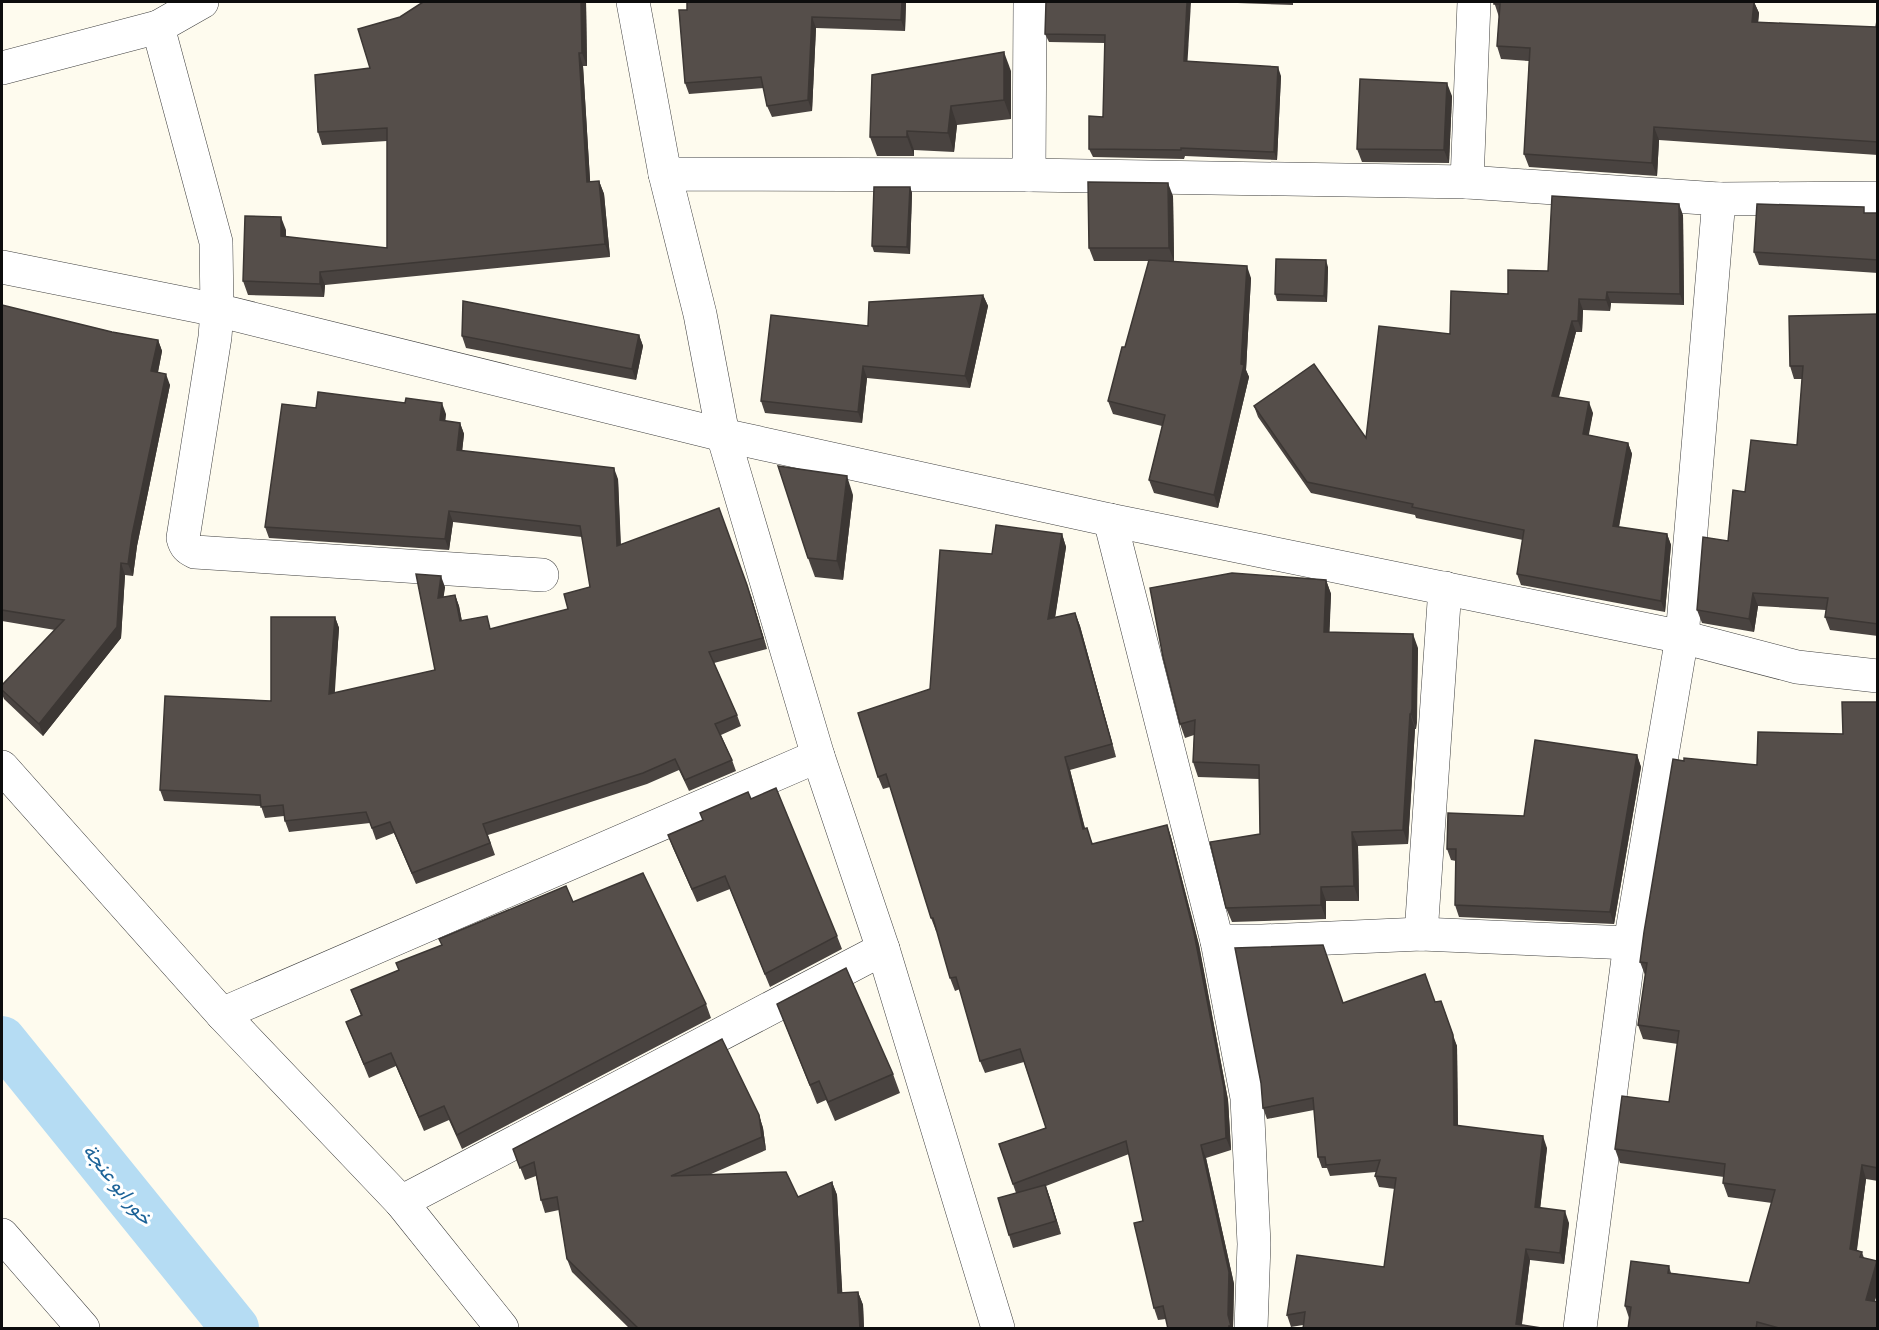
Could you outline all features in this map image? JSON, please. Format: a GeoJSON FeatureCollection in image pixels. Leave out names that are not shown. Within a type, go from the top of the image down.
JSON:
{"type":"FeatureCollection","features":[{"type":"Feature","properties":{"kind":"street"},"geometry":{"type":"LineString","coordinates":[[2,68],[159,27],[201,2]]}},
{"type":"Feature","properties":{"kind":"street"},"geometry":{"type":"LineString","coordinates":[[633,2],[665,174],[700,314],[723,435],[818,756],[883,949],[998,1329]]}},
{"type":"Feature","properties":{"kind":"street"},"geometry":{"type":"LineString","coordinates":[[1029,175],[1030,2]]}},
{"type":"Feature","properties":{"kind":"street"},"geometry":{"type":"LineString","coordinates":[[1467,182],[1474,2]]}},
{"type":"Feature","properties":{"kind":"street"},"geometry":{"type":"LineString","coordinates":[[159,27],[216,242],[215,337],[183,538],[185,545],[195,552],[542,575]]}},
{"type":"Feature","properties":{"kind":"street"},"geometry":{"type":"LineString","coordinates":[[665,174],[1029,175],[1467,182],[1719,199],[1878,198]]}},
{"type":"Feature","properties":{"kind":"street"},"geometry":{"type":"LineString","coordinates":[[1580,1329],[1630,943],[1682,637],[1719,199]]}},
{"type":"Feature","properties":{"kind":"street"},"geometry":{"type":"LineString","coordinates":[[2,267],[217,310],[723,435],[1110,520],[1682,637],[1797,667],[1878,676]]}},
{"type":"Feature","properties":{"kind":"street"},"geometry":{"type":"LineString","coordinates":[[1110,520],[1217,941],[1247,1098],[1254,1244],[1251,1329]]}},
{"type":"Feature","properties":{"kind":"street"},"geometry":{"type":"LineString","coordinates":[[1421,934],[1445,588]]}},
{"type":"Feature","properties":{"kind":"street"},"geometry":{"type":"LineString","coordinates":[[222,1014],[818,756]]}},
{"type":"Feature","properties":{"kind":"street"},"geometry":{"type":"LineString","coordinates":[[2,767],[222,1014],[401,1202],[502,1329]]}},
{"type":"Feature","properties":{"kind":"street"},"geometry":{"type":"LineString","coordinates":[[1217,941],[1421,934],[1630,943]]}},
{"type":"Feature","properties":{"kind":"street"},"geometry":{"type":"LineString","coordinates":[[401,1202],[883,949]]}},
{"type":"Feature","properties":{"kind":"street"},"geometry":{"type":"LineString","coordinates":[[2,1235],[83,1329]]}},
{"type":"Feature","properties":{"kind":"building"},"geometry":{"type":"Polygon","coordinates":[[[423,2],[581,2],[582,53],[579,53],[587,182],[599,181],[605,244],[320,272],[320,284],[243,281],[245,216],[281,217],[281,236],[387,248],[387,128],[318,132],[315,75],[370,68],[358,29],[400,17],[423,2]]]}},
{"type":"Feature","properties":{"kind":"building"},"geometry":{"type":"Polygon","coordinates":[[[687,2],[902,2],[901,20],[812,17],[808,100],[767,106],[761,77],[685,83],[679,10],[687,10],[687,2]]]}},
{"type":"Feature","properties":{"kind":"building"},"geometry":{"type":"Polygon","coordinates":[[[1046,2],[1187,2],[1184,61],[1278,67],[1274,152],[1181,148],[1181,150],[1089,149],[1089,116],[1103,117],[1105,35],[1045,34],[1046,2]]]}},
{"type":"Feature","properties":{"kind":"building"},"geometry":{"type":"Polygon","coordinates":[[[1494,2],[1754,2],[1752,22],[1876,27],[1878,14],[1878,142],[1654,127],[1652,163],[1524,154],[1530,48],[1497,46],[1500,4],[1494,4],[1494,2]]]}},
{"type":"Feature","properties":{"kind":"building"},"geometry":{"type":"Polygon","coordinates":[[[1004,52],[1004,100],[951,106],[948,133],[907,131],[907,137],[870,137],[872,75],[1004,52]]]}},
{"type":"Feature","properties":{"kind":"building"},"geometry":{"type":"Polygon","coordinates":[[[1360,79],[1447,83],[1444,150],[1357,149],[1360,79]]]}},
{"type":"Feature","properties":{"kind":"building"},"geometry":{"type":"Polygon","coordinates":[[[1088,182],[1168,183],[1169,248],[1089,248],[1088,182]]]}},
{"type":"Feature","properties":{"kind":"building"},"geometry":{"type":"Polygon","coordinates":[[[874,187],[910,187],[907,247],[872,246],[874,187]]]}},
{"type":"Feature","properties":{"kind":"building"},"geometry":{"type":"Polygon","coordinates":[[[1552,196],[1679,204],[1680,294],[1607,292],[1606,300],[1579,299],[1578,321],[1572,321],[1552,396],[1589,402],[1583,434],[1628,443],[1613,526],[1667,534],[1661,601],[1517,574],[1524,530],[1307,482],[1254,406],[1314,364],[1366,438],[1379,326],[1450,334],[1451,291],[1508,294],[1508,270],[1548,271],[1552,196]]]}},
{"type":"Feature","properties":{"kind":"building"},"geometry":{"type":"Polygon","coordinates":[[[1757,204],[1864,207],[1864,213],[1878,213],[1878,260],[1754,252],[1757,204]]]}},
{"type":"Feature","properties":{"kind":"building"},"geometry":{"type":"Polygon","coordinates":[[[1276,259],[1326,260],[1324,296],[1275,294],[1276,259]]]}},
{"type":"Feature","properties":{"kind":"building"},"geometry":{"type":"Polygon","coordinates":[[[1149,260],[1247,266],[1241,364],[1244,365],[1214,495],[1149,480],[1165,415],[1108,401],[1149,260]]]}},
{"type":"Feature","properties":{"kind":"building"},"geometry":{"type":"Polygon","coordinates":[[[983,295],[965,376],[863,366],[858,412],[761,401],[771,315],[868,326],[869,302],[983,295]]]}},
{"type":"Feature","properties":{"kind":"building"},"geometry":{"type":"Polygon","coordinates":[[[463,301],[639,335],[632,369],[462,336],[463,301]]]}},
{"type":"Feature","properties":{"kind":"building"},"geometry":{"type":"Polygon","coordinates":[[[2,305],[112,332],[158,340],[151,371],[166,374],[128,564],[121,563],[117,627],[39,724],[2,690],[2,685],[64,620],[2,610],[2,305]]]}},
{"type":"Feature","properties":{"kind":"building"},"geometry":{"type":"Polygon","coordinates":[[[1878,314],[1878,624],[1825,617],[1828,598],[1753,593],[1749,619],[1697,610],[1703,537],[1728,541],[1733,490],[1745,492],[1751,440],[1797,445],[1803,366],[1790,366],[1789,316],[1878,314]]]}},
{"type":"Feature","properties":{"kind":"building"},"geometry":{"type":"Polygon","coordinates":[[[318,392],[405,403],[406,398],[442,403],[440,420],[460,423],[457,450],[614,468],[617,546],[719,508],[747,585],[763,638],[709,652],[737,715],[715,724],[732,760],[685,780],[675,759],[643,773],[483,824],[490,843],[412,873],[390,822],[372,828],[366,812],[285,821],[283,805],[261,807],[260,795],[160,790],[165,696],[271,701],[271,617],[335,617],[329,694],[435,670],[416,574],[441,576],[438,598],[455,595],[460,621],[487,616],[490,629],[568,609],[564,594],[590,587],[580,526],[449,511],[445,539],[265,527],[282,404],[316,408],[318,392]]]}},
{"type":"Feature","properties":{"kind":"building"},"geometry":{"type":"Polygon","coordinates":[[[778,466],[847,476],[837,561],[808,558],[778,466]]]}},
{"type":"Feature","properties":{"kind":"building"},"geometry":{"type":"Polygon","coordinates":[[[996,525],[1062,534],[1048,619],[1075,613],[1112,744],[1065,757],[1083,829],[1087,828],[1092,844],[1167,825],[1194,933],[1224,1088],[1226,1138],[1201,1145],[1229,1272],[1228,1315],[1231,1326],[1229,1329],[1168,1329],[1163,1306],[1154,1308],[1134,1223],[1143,1221],[1126,1141],[1013,1184],[999,1144],[1046,1128],[1020,1049],[980,1061],[956,977],[950,978],[886,774],[878,777],[858,713],[930,689],[940,550],[992,554],[996,525]]]}},
{"type":"Feature","properties":{"kind":"building"},"geometry":{"type":"Polygon","coordinates":[[[1232,573],[1326,580],[1324,632],[1413,634],[1412,709],[1403,830],[1352,832],[1354,886],[1321,887],[1321,905],[1226,908],[1210,842],[1260,834],[1259,765],[1193,762],[1195,720],[1180,724],[1163,657],[1150,588],[1232,573]]]}},
{"type":"Feature","properties":{"kind":"building"},"geometry":{"type":"Polygon","coordinates":[[[1842,702],[1878,702],[1878,1168],[1862,1165],[1850,1249],[1862,1252],[1860,1257],[1877,1261],[1866,1300],[1878,1302],[1878,1329],[1783,1329],[1757,1322],[1756,1329],[1628,1329],[1631,1307],[1625,1306],[1631,1261],[1669,1266],[1668,1273],[1749,1283],[1775,1190],[1723,1183],[1725,1164],[1615,1149],[1622,1096],[1669,1102],[1679,1031],[1638,1025],[1647,963],[1640,962],[1673,759],[1757,765],[1758,732],[1843,734],[1842,702]]]}},
{"type":"Feature","properties":{"kind":"building"},"geometry":{"type":"Polygon","coordinates":[[[1535,740],[1637,755],[1610,912],[1455,905],[1456,849],[1447,849],[1448,813],[1524,816],[1535,740]]]}},
{"type":"Feature","properties":{"kind":"building"},"geometry":{"type":"Polygon","coordinates":[[[776,788],[837,936],[765,974],[725,876],[692,889],[668,835],[703,820],[700,813],[748,792],[751,799],[776,788]]]}},
{"type":"Feature","properties":{"kind":"building"},"geometry":{"type":"Polygon","coordinates":[[[643,873],[706,1004],[457,1135],[444,1106],[419,1117],[391,1053],[364,1064],[346,1022],[362,1015],[351,990],[399,970],[396,963],[442,945],[439,939],[566,886],[573,902],[643,873]]]}},
{"type":"Feature","properties":{"kind":"building"},"geometry":{"type":"Polygon","coordinates":[[[1323,945],[1343,1003],[1425,974],[1435,1002],[1441,1001],[1453,1035],[1454,1125],[1543,1136],[1535,1207],[1565,1211],[1560,1253],[1526,1249],[1516,1324],[1548,1329],[1303,1329],[1305,1312],[1287,1315],[1297,1255],[1384,1267],[1396,1178],[1375,1176],[1380,1160],[1326,1165],[1325,1157],[1318,1157],[1313,1098],[1263,1108],[1261,1083],[1235,948],[1323,945]]]}},
{"type":"Feature","properties":{"kind":"building"},"geometry":{"type":"Polygon","coordinates":[[[846,968],[893,1074],[828,1102],[819,1081],[810,1085],[777,1004],[846,968]]]}},
{"type":"Feature","properties":{"kind":"building"},"geometry":{"type":"Polygon","coordinates":[[[722,1039],[759,1115],[762,1137],[671,1176],[786,1172],[798,1197],[832,1182],[838,1293],[858,1292],[860,1329],[639,1329],[567,1259],[557,1197],[541,1200],[534,1162],[520,1168],[513,1149],[722,1039]]]}},
{"type":"Feature","properties":{"kind":"building"},"geometry":{"type":"Polygon","coordinates":[[[1045,1185],[1056,1221],[1009,1235],[998,1198],[1045,1185]]]}},
{"type":"Feature","properties":{"kind":"waterway","name":"خور ابو عنجة"},"geometry":{"type":"LineString","coordinates":[[2,1040],[235,1328]]}}]}
